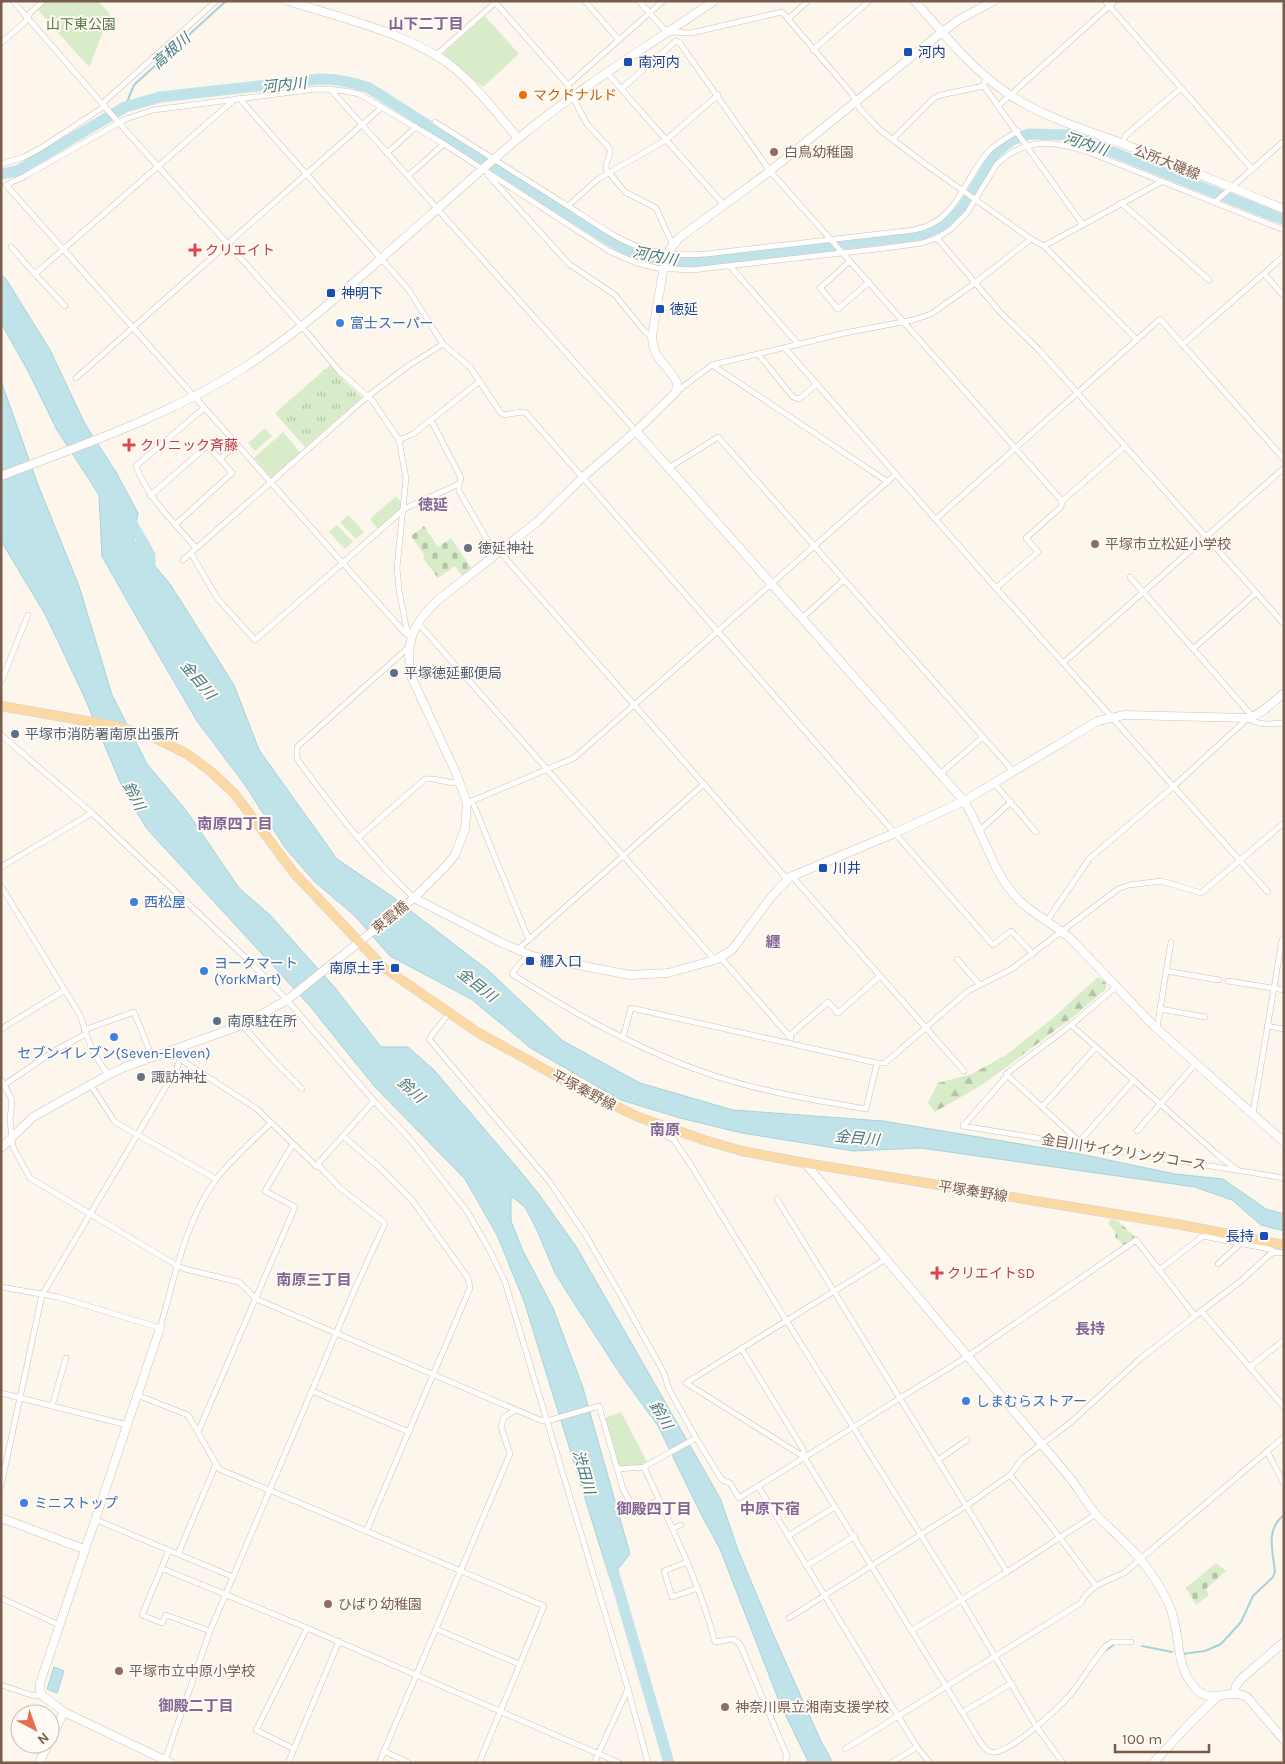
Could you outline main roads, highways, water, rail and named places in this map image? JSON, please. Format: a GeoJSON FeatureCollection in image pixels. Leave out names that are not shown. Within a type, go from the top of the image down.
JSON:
{"type":"FeatureCollection","features":[{"type":"Feature","properties":{"kind":"main road","name":"平塚秦野線"},"geometry":{"type":"LineString","coordinates":[[1,706],[120,727],[155,738],[187,754],[222,781],[246,808],[294,873],[359,943],[390,973],[508,1050],[622,1110],[653,1123],[704,1140],[742,1151],[805,1164],[1173,1223],[1284,1245]]}},
{"type":"Feature","properties":{"kind":"water"},"geometry":{"type":"Polygon","coordinates":[[[1,275],[6,279],[50,350],[85,424],[116,472],[138,513],[133,540],[170,584],[234,685],[259,750],[337,859],[390,895],[489,971],[563,1041],[640,1083],[733,1110],[883,1121],[1080,1154],[1175,1174],[1223,1179],[1266,1209],[1284,1214],[1284,1231],[1261,1225],[1232,1200],[1195,1187],[921,1148],[853,1151],[742,1133],[680,1118],[621,1100],[532,1049],[471,999],[390,956],[355,916],[315,882],[286,849],[245,785],[197,721],[141,625],[102,556],[99,495],[57,430],[28,371],[1,323],[1,275]]]}},
{"type":"Feature","properties":{"kind":"water","name":"鈴川"},"geometry":{"type":"Polygon","coordinates":[[[1,381],[38,485],[79,586],[112,695],[147,764],[185,809],[239,888],[270,915],[336,989],[381,1047],[408,1047],[434,1070],[538,1193],[577,1248],[720,1498],[738,1550],[773,1634],[820,1739],[833,1763],[809,1763],[781,1706],[720,1549],[658,1426],[621,1375],[555,1273],[525,1207],[511,1196],[511,1221],[523,1251],[553,1308],[583,1388],[630,1554],[610,1579],[524,1301],[497,1235],[465,1179],[374,1086],[309,1005],[147,829],[123,789],[83,694],[45,614],[1,541],[1,381]]]}},
{"type":"Feature","properties":{"kind":"water"},"geometry":{"type":"Polygon","coordinates":[[[54,1667],[64,1671],[57,1693],[47,1689],[54,1667]]]}},
{"type":"Feature","properties":{"kind":"waterway","name":"高根川"},"geometry":{"type":"LineString","coordinates":[[125,107],[134,85],[226,1]]}},
{"type":"Feature","properties":{"kind":"waterway","name":"河内川"},"geometry":{"type":"LineString","coordinates":[[1,174],[17,171],[125,107],[160,97],[327,79],[345,81],[369,88],[619,246],[629,251],[658,259],[692,262],[921,235],[939,227],[954,217],[963,207],[996,153],[1012,140],[1029,134],[1070,135],[1284,220]]}},
{"type":"Feature","properties":{"kind":"waterway","name":"金目川"},"geometry":{"type":"LineString","coordinates":[[127,515],[150,555],[150,573]]}},
{"type":"Feature","properties":{"kind":"waterway"},"geometry":{"type":"LineString","coordinates":[[1182,1654],[1205,1651],[1221,1644],[1241,1622],[1253,1596],[1273,1577],[1275,1572],[1272,1534],[1274,1527],[1284,1515]]}},
{"type":"Feature","properties":{"kind":"waterway","name":"渋田川"},"geometry":{"type":"LineString","coordinates":[[610,1560],[669,1763]]}},
{"type":"Feature","properties":{"kind":"waterway"},"geometry":{"type":"LineString","coordinates":[[1105,1651],[1115,1644]]}},
{"type":"Feature","properties":{"kind":"waterway"},"geometry":{"type":"LineString","coordinates":[[1142,1646],[1172,1652]]}},
{"type":"Feature","properties":{"kind":"place","name":"河内"},"geometry":{"type":"Point","coordinates":[908,52]}},
{"type":"Feature","properties":{"kind":"place","name":"南河内"},"geometry":{"type":"Point","coordinates":[628,62]}},
{"type":"Feature","properties":{"kind":"place","name":"マクドナルド"},"geometry":{"type":"Point","coordinates":[523,95]}},
{"type":"Feature","properties":{"kind":"place","name":"白鳥幼稚園"},"geometry":{"type":"Point","coordinates":[774,152]}},
{"type":"Feature","properties":{"kind":"place","name":"クリエイト"},"geometry":{"type":"Point","coordinates":[195,250]}},
{"type":"Feature","properties":{"kind":"place","name":"神明下"},"geometry":{"type":"Point","coordinates":[331,293]}},
{"type":"Feature","properties":{"kind":"place","name":"徳延"},"geometry":{"type":"Point","coordinates":[660,309]}},
{"type":"Feature","properties":{"kind":"place","name":"富士スーパー"},"geometry":{"type":"Point","coordinates":[340,323]}},
{"type":"Feature","properties":{"kind":"place","name":"クリニック斉藤"},"geometry":{"type":"Point","coordinates":[129,445]}},
{"type":"Feature","properties":{"kind":"place","name":"平塚市立松延小学校"},"geometry":{"type":"Point","coordinates":[1095,544]}},
{"type":"Feature","properties":{"kind":"place","name":"徳延神社"},"geometry":{"type":"Point","coordinates":[468,548]}},
{"type":"Feature","properties":{"kind":"place","name":"平塚徳延郵便局"},"geometry":{"type":"Point","coordinates":[394,673]}},
{"type":"Feature","properties":{"kind":"place","name":"平塚市消防署南原出張所"},"geometry":{"type":"Point","coordinates":[15,734]}},
{"type":"Feature","properties":{"kind":"place","name":"川井"},"geometry":{"type":"Point","coordinates":[823,868]}},
{"type":"Feature","properties":{"kind":"place","name":"西松屋"},"geometry":{"type":"Point","coordinates":[134,902]}},
{"type":"Feature","properties":{"kind":"place","name":"纒入口"},"geometry":{"type":"Point","coordinates":[530,961]}},
{"type":"Feature","properties":{"kind":"place","name":"南原土手"},"geometry":{"type":"Point","coordinates":[395,968]}},
{"type":"Feature","properties":{"kind":"place","name":"ヨークマート (YorkMart)"},"geometry":{"type":"Point","coordinates":[204,971]}},
{"type":"Feature","properties":{"kind":"place","name":"南原駐在所"},"geometry":{"type":"Point","coordinates":[217,1021]}},
{"type":"Feature","properties":{"kind":"place","name":"セブンイレブン(Seven-Eleven)"},"geometry":{"type":"Point","coordinates":[114,1037]}},
{"type":"Feature","properties":{"kind":"place","name":"諏訪神社"},"geometry":{"type":"Point","coordinates":[141,1077]}},
{"type":"Feature","properties":{"kind":"place","name":"長持"},"geometry":{"type":"Point","coordinates":[1264,1236]}},
{"type":"Feature","properties":{"kind":"place","name":"クリエイトSD"},"geometry":{"type":"Point","coordinates":[937,1273]}},
{"type":"Feature","properties":{"kind":"place","name":"しまむらストアー"},"geometry":{"type":"Point","coordinates":[966,1401]}},
{"type":"Feature","properties":{"kind":"place","name":"ミニストップ"},"geometry":{"type":"Point","coordinates":[24,1503]}},
{"type":"Feature","properties":{"kind":"place","name":"ひばり幼稚園"},"geometry":{"type":"Point","coordinates":[328,1604]}},
{"type":"Feature","properties":{"kind":"place","name":"平塚市立中原小学校"},"geometry":{"type":"Point","coordinates":[119,1671]}},
{"type":"Feature","properties":{"kind":"place","name":"神奈川県立湘南支援学校"},"geometry":{"type":"Point","coordinates":[725,1707]}},
{"type":"Feature","properties":{"kind":"district","name":"山下二丁目"},"geometry":{"type":"Point","coordinates":[426,24]}},
{"type":"Feature","properties":{"kind":"district","name":"徳延"},"geometry":{"type":"Point","coordinates":[433,505]}},
{"type":"Feature","properties":{"kind":"district","name":"南原四丁目"},"geometry":{"type":"Point","coordinates":[235,824]}},
{"type":"Feature","properties":{"kind":"district","name":"纒"},"geometry":{"type":"Point","coordinates":[773,942]}},
{"type":"Feature","properties":{"kind":"district","name":"南原"},"geometry":{"type":"Point","coordinates":[665,1130]}},
{"type":"Feature","properties":{"kind":"district","name":"南原三丁目"},"geometry":{"type":"Point","coordinates":[314,1280]}},
{"type":"Feature","properties":{"kind":"district","name":"長持"},"geometry":{"type":"Point","coordinates":[1090,1329]}},
{"type":"Feature","properties":{"kind":"district","name":"御殿四丁目"},"geometry":{"type":"Point","coordinates":[654,1509]}},
{"type":"Feature","properties":{"kind":"district","name":"中原下宿"},"geometry":{"type":"Point","coordinates":[770,1509]}},
{"type":"Feature","properties":{"kind":"district","name":"御殿二丁目"},"geometry":{"type":"Point","coordinates":[196,1706]}},
{"type":"Feature","properties":{"kind":"park label","name":"山下東公園"},"geometry":{"type":"Point","coordinates":[81,24]}}]}
